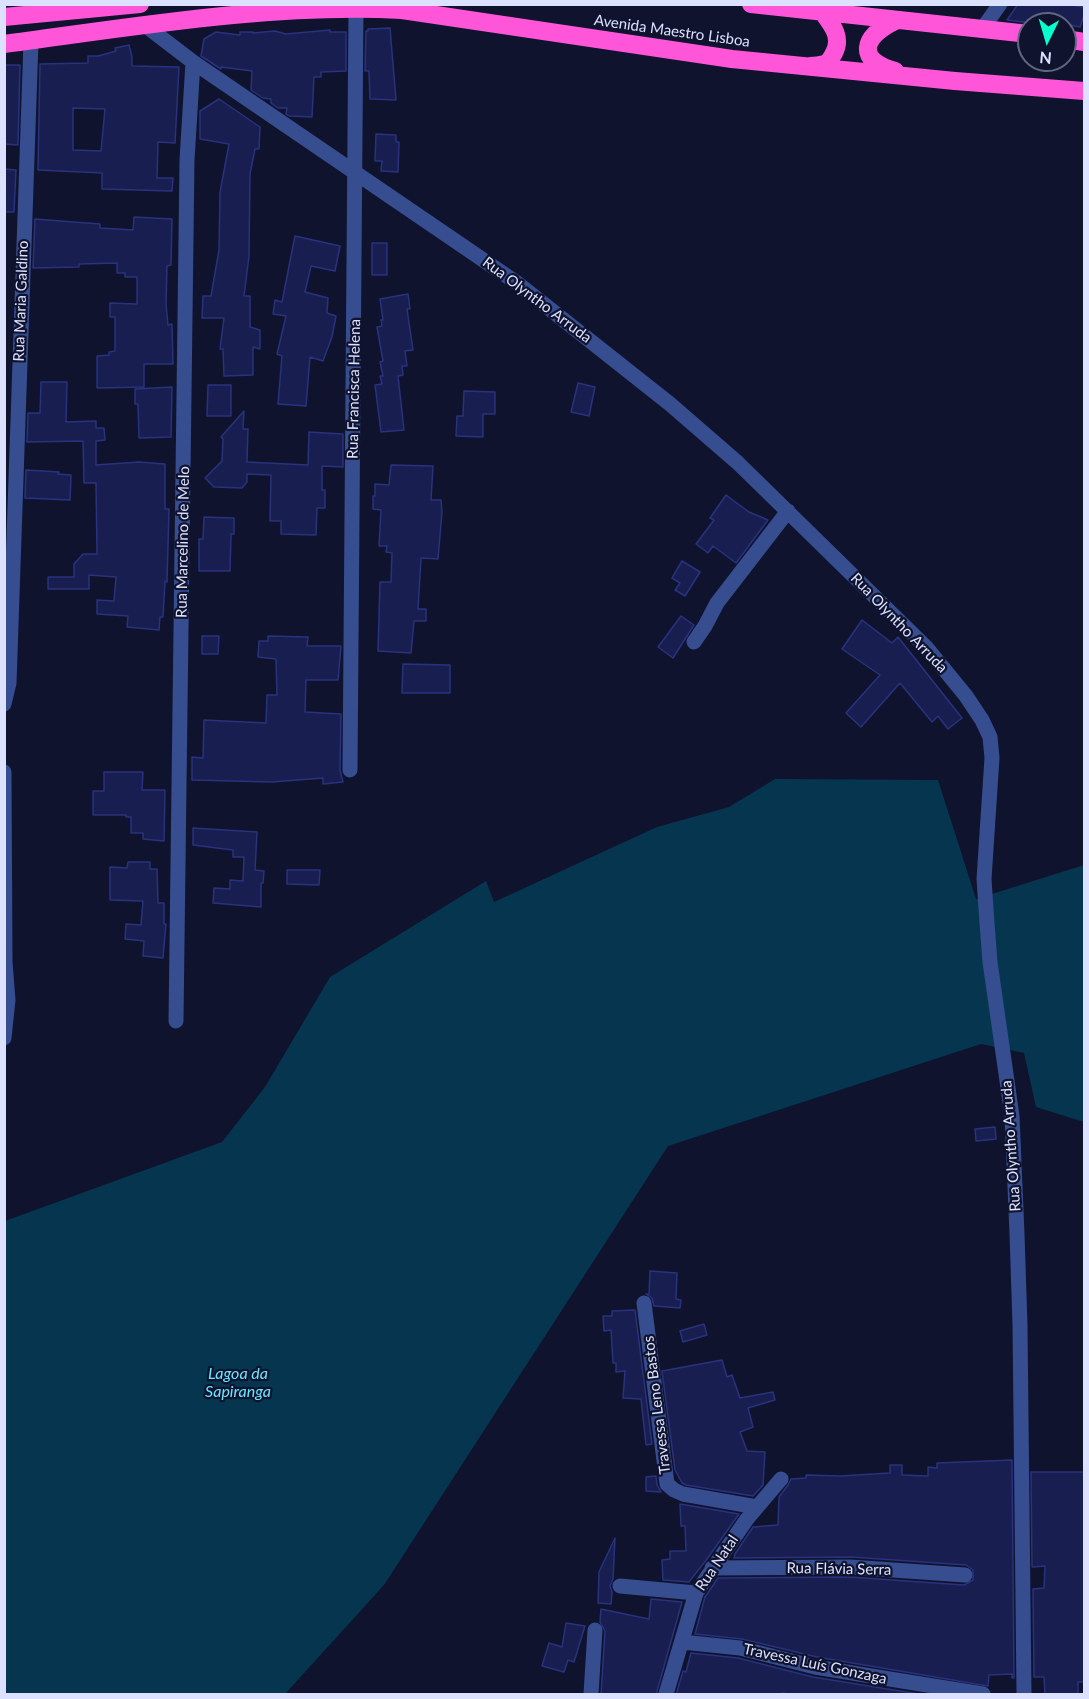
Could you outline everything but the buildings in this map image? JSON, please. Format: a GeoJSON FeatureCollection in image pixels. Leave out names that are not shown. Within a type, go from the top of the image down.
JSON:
{"type":"FeatureCollection","features":[{"type":"Feature","properties":{"kind":"highway"},"geometry":{"type":"LineString","coordinates":[[4,17],[140,4]]}},
{"type":"Feature","properties":{"kind":"highway"},"geometry":{"type":"LineString","coordinates":[[751,4],[792,6],[824,14],[1017,32]]}},
{"type":"Feature","properties":{"kind":"highway","name":"Avenida Maestro Lisboa"},"geometry":{"type":"LineString","coordinates":[[4,44],[237,16],[356,8],[402,10],[732,59],[1084,91]]}},
{"type":"Feature","properties":{"kind":"highway"},"geometry":{"type":"LineString","coordinates":[[809,67],[830,60],[837,47],[834,27],[824,14]]}},
{"type":"Feature","properties":{"kind":"highway"},"geometry":{"type":"LineString","coordinates":[[896,21],[882,27],[871,37],[868,43],[870,54],[874,61],[891,70],[916,77]]}},
{"type":"Feature","properties":{"kind":"street"},"geometry":{"type":"LineString","coordinates":[[983,28],[1000,4]]}},
{"type":"Feature","properties":{"kind":"street","name":"Rua Francisca Helena"},"geometry":{"type":"LineString","coordinates":[[350,770],[356,8]]}},
{"type":"Feature","properties":{"kind":"street","name":"Rua Olyntho Arruda"},"geometry":{"type":"LineString","coordinates":[[146,26],[193,62],[517,284],[602,349],[738,463],[788,511],[926,647],[966,696],[982,720],[990,737],[992,758],[984,879],[990,962],[1012,1116],[1020,1325],[1024,1695]]}},
{"type":"Feature","properties":{"kind":"street","name":"Rua Maria Galdino"},"geometry":{"type":"LineString","coordinates":[[4,704],[9,683],[30,41]]}},
{"type":"Feature","properties":{"kind":"street","name":"Rua Marcelino de Melo"},"geometry":{"type":"LineString","coordinates":[[176,1021],[187,160],[193,62]]}},
{"type":"Feature","properties":{"kind":"street"},"geometry":{"type":"LineString","coordinates":[[693,642],[705,626],[717,603],[788,511]]}},
{"type":"Feature","properties":{"kind":"street"},"geometry":{"type":"LineString","coordinates":[[4,772],[5,962],[8,1000],[4,1038]]}},
{"type":"Feature","properties":{"kind":"street","name":"Travessa Leno Bastos"},"geometry":{"type":"LineString","coordinates":[[644,1303],[667,1484],[683,1494],[757,1507]]}},
{"type":"Feature","properties":{"kind":"street","name":"Rua Natal"},"geometry":{"type":"LineString","coordinates":[[666,1695],[696,1593],[757,1507],[781,1479]]}},
{"type":"Feature","properties":{"kind":"street","name":"Rua Flávia Serra"},"geometry":{"type":"LineString","coordinates":[[712,1568],[850,1567],[965,1575]]}},
{"type":"Feature","properties":{"kind":"street"},"geometry":{"type":"LineString","coordinates":[[620,1586],[696,1593]]}},
{"type":"Feature","properties":{"kind":"street"},"geometry":{"type":"LineString","coordinates":[[591,1695],[596,1630]]}},
{"type":"Feature","properties":{"kind":"street","name":"Travessa Luís Gonzaga"},"geometry":{"type":"LineString","coordinates":[[682,1642],[740,1648],[815,1666],[983,1695]]}},
{"type":"Feature","properties":{"kind":"water","name":"Lagoa da Sapiranga"},"geometry":{"type":"Polygon","coordinates":[[[775,779],[938,780],[976,899],[1084,865],[1084,1122],[1036,1107],[1024,1053],[981,1044],[668,1146],[384,1585],[285,1694],[5,1694],[5,1221],[222,1142],[265,1087],[330,977],[486,881],[494,902],[657,827],[729,807],[775,779]]]}}]}
